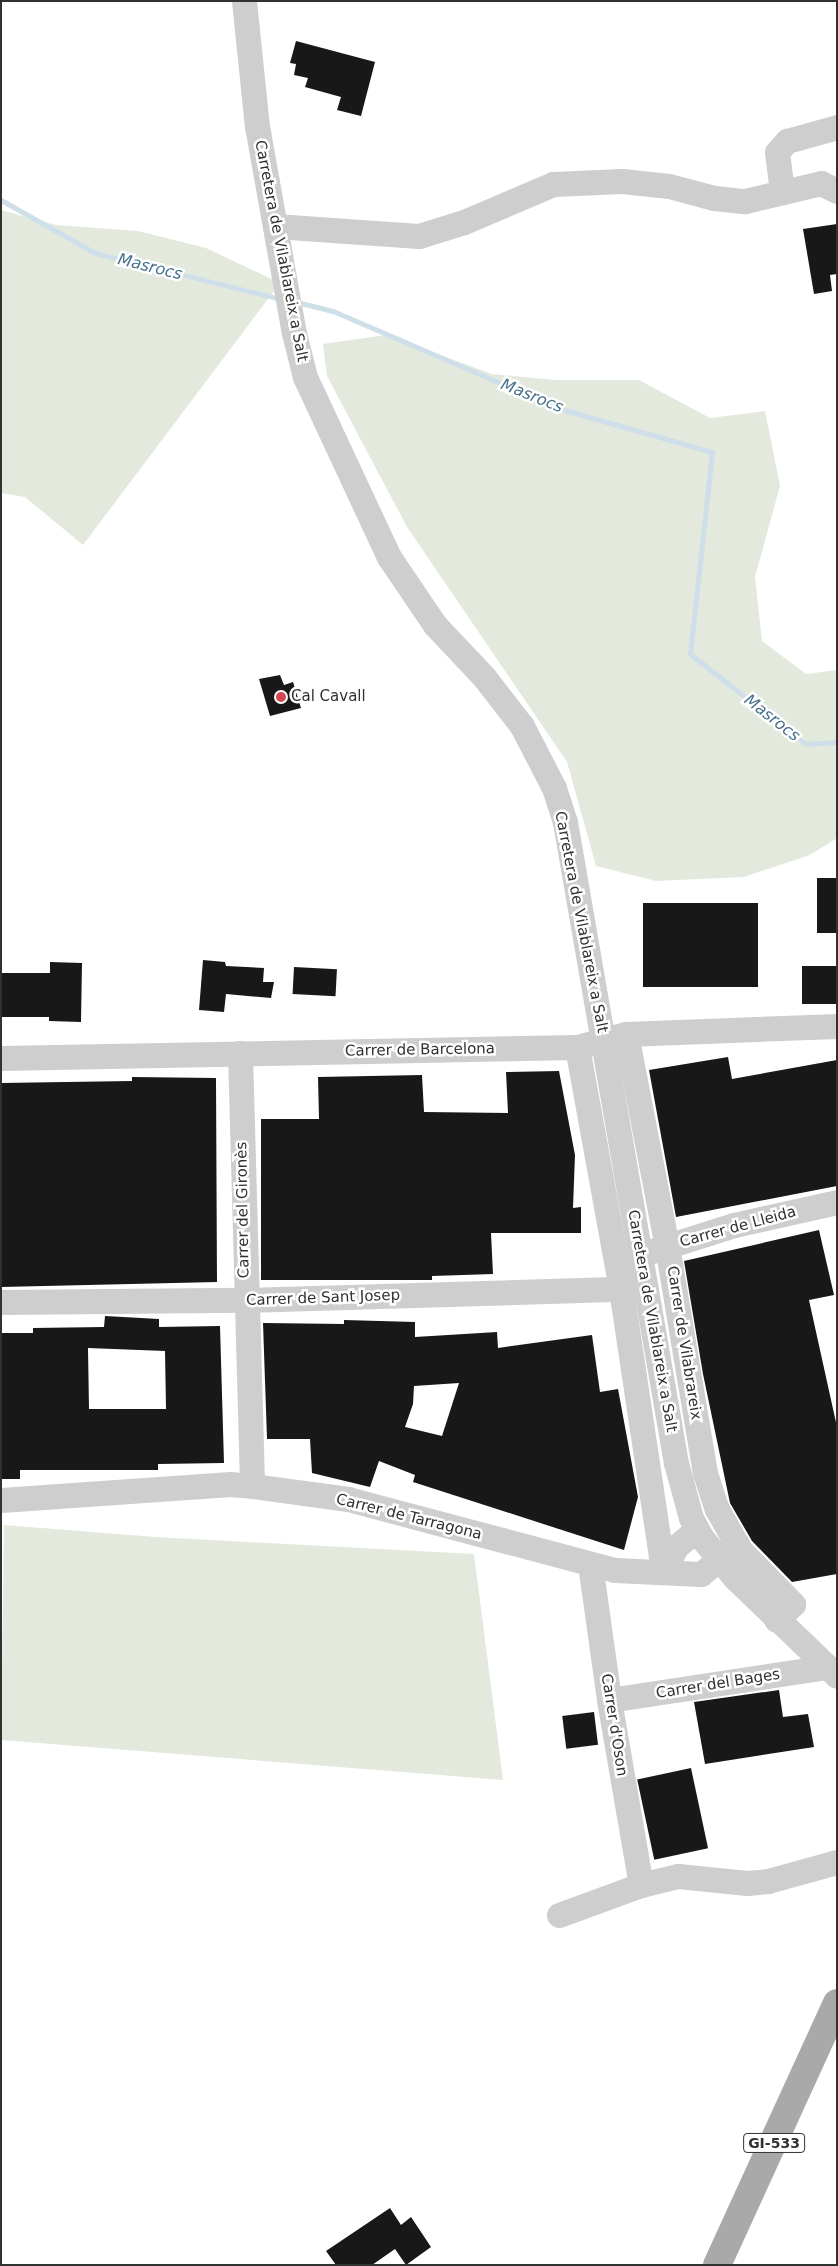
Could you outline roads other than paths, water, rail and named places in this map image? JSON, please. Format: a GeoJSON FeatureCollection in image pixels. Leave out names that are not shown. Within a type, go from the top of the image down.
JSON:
{"type":"FeatureCollection","features":[{"type":"Feature","properties":{"kind":"main road","name":"GI-533"},"geometry":{"type":"LineString","coordinates":[[716,2265],[835,2013]]}},
{"type":"Feature","properties":{"kind":"street","name":"Carretera de Vilablareix a Salt"},"geometry":{"type":"LineString","coordinates":[[244,1],[257,126],[288,299],[306,377],[390,558],[434,625],[484,677],[522,726],[554,788],[614,1037],[640,1255],[676,1463],[684,1497],[697,1529],[719,1558],[776,1620],[832,1672]]}},
{"type":"Feature","properties":{"kind":"street"},"geometry":{"type":"LineString","coordinates":[[782,192],[777,152],[787,141],[837,127]]}},
{"type":"Feature","properties":{"kind":"street"},"geometry":{"type":"LineString","coordinates":[[275,226],[419,236],[464,222],[553,184],[622,181],[669,186],[714,198],[745,201],[822,183],[837,191]]}},
{"type":"Feature","properties":{"kind":"street","name":"Carrer de Barcelona"},"geometry":{"type":"LineString","coordinates":[[1,1058],[577,1047],[614,1037],[837,1026]]}},
{"type":"Feature","properties":{"kind":"street","name":"Carrer de Vilabrareix"},"geometry":{"type":"LineString","coordinates":[[614,1037],[667,1246],[705,1473],[716,1509],[719,1558],[793,1604],[776,1620]]}},
{"type":"Feature","properties":{"kind":"street"},"geometry":{"type":"LineString","coordinates":[[577,1047],[621,1290],[663,1570]]}},
{"type":"Feature","properties":{"kind":"street","name":"Carrer del Gironès"},"geometry":{"type":"LineString","coordinates":[[240,1053],[245,1300],[252,1486]]}},
{"type":"Feature","properties":{"kind":"street","name":"Carrer de Lleida"},"geometry":{"type":"LineString","coordinates":[[640,1255],[734,1225],[837,1202]]}},
{"type":"Feature","properties":{"kind":"street","name":"Carrer de Sant Josep"},"geometry":{"type":"LineString","coordinates":[[1,1302],[245,1300],[621,1290],[645,1286]]}},
{"type":"Feature","properties":{"kind":"street","name":"Carrer de Tarragona"},"geometry":{"type":"LineString","coordinates":[[1,1500],[230,1484],[348,1499],[614,1570],[663,1570],[719,1558]]}},
{"type":"Feature","properties":{"kind":"street"},"geometry":{"type":"LineString","coordinates":[[663,1570],[677,1546],[697,1529]]}},
{"type":"Feature","properties":{"kind":"street","name":"Carrer d'Oson"},"geometry":{"type":"LineString","coordinates":[[590,1564],[609,1700],[641,1884]]}},
{"type":"Feature","properties":{"kind":"street","name":"Carrer del Bages"},"geometry":{"type":"LineString","coordinates":[[609,1700],[832,1672]]}},
{"type":"Feature","properties":{"kind":"street"},"geometry":{"type":"LineString","coordinates":[[559,1915],[641,1884],[678,1876],[761,1882],[837,1862]]}},
{"type":"Feature","properties":{"kind":"waterway","name":"Masrocs"},"geometry":{"type":"LineString","coordinates":[[1,200],[95,253],[281,299]]}},
{"type":"Feature","properties":{"kind":"waterway","name":"Masrocs"},"geometry":{"type":"LineString","coordinates":[[297,302],[333,311],[561,409],[712,452],[690,654],[806,744],[837,742]]}},
{"type":"Feature","properties":{"kind":"place","name":"Cal Cavall"},"geometry":{"type":"Point","coordinates":[281,697]}}]}
